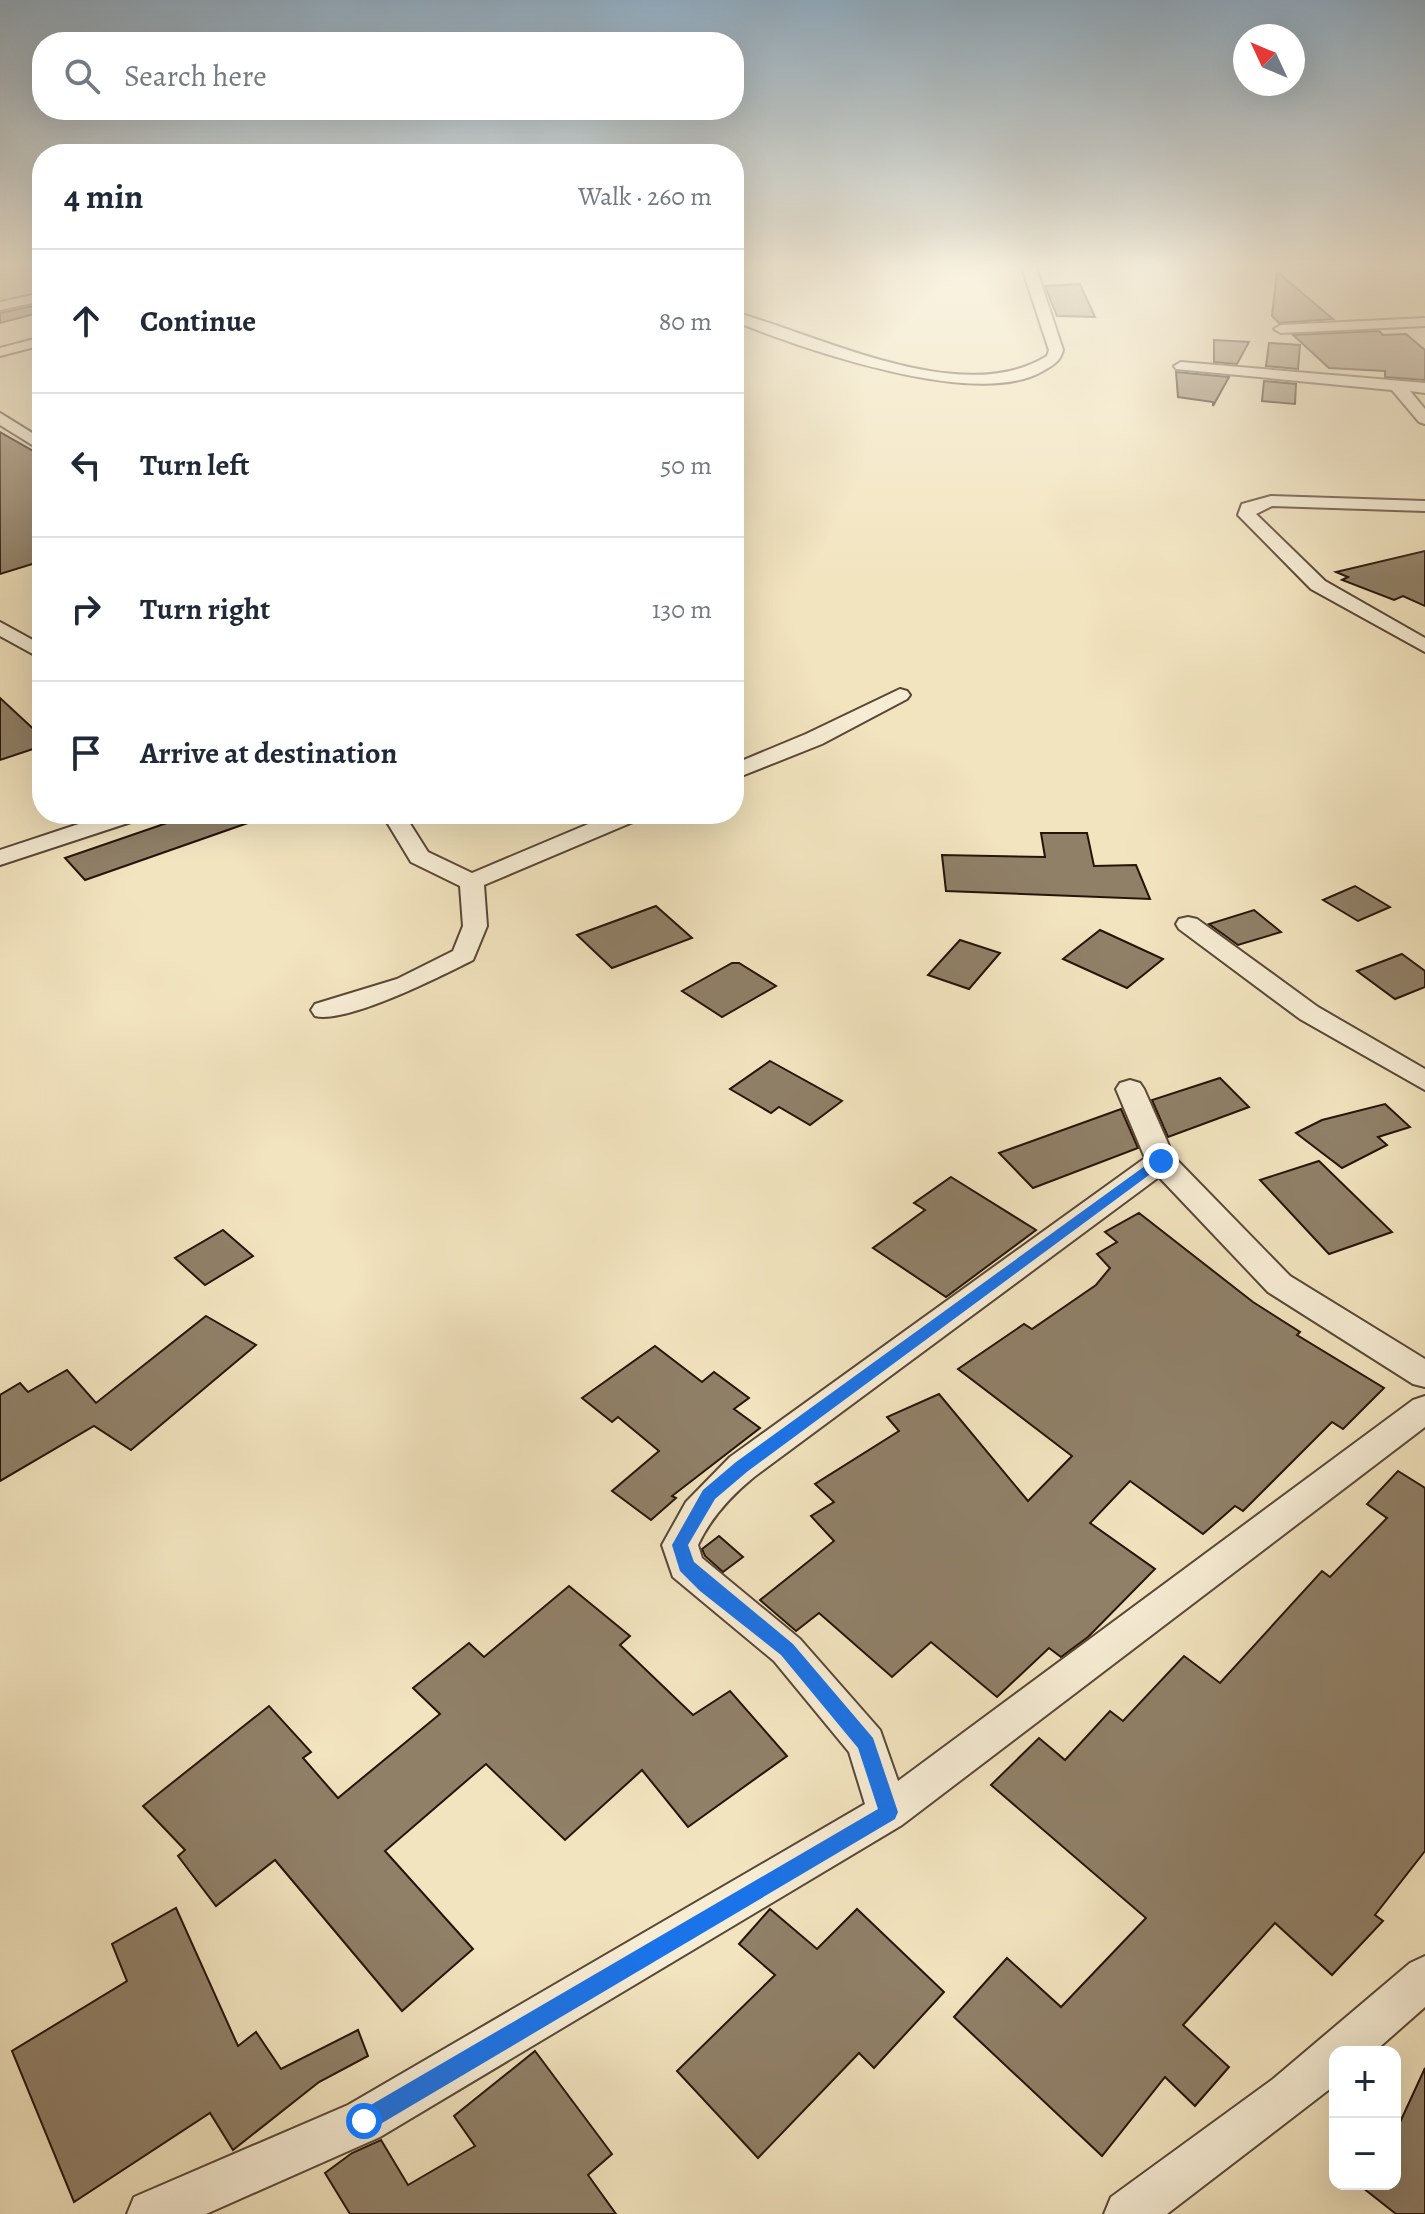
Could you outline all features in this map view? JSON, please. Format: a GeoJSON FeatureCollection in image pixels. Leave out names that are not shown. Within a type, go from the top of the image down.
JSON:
{"type":"FeatureCollection","features":[{"type":"Feature","properties":{"kind":"street"},"geometry":{"type":"LineString","coordinates":[[912,371],[938,378],[977,381],[1029,371]]}},
{"type":"Feature","properties":{"kind":"street"},"geometry":{"type":"LineString","coordinates":[[1238,371],[1425,388]]}},
{"type":"Feature","properties":{"kind":"street"},"geometry":{"type":"LineString","coordinates":[[1397,386],[1425,419]]}},
{"type":"Feature","properties":{"kind":"street"},"geometry":{"type":"LineString","coordinates":[[0,418],[32,439]]}},
{"type":"Feature","properties":{"kind":"street"},"geometry":{"type":"LineString","coordinates":[[1425,506],[1271,501],[1248,508],[1247,515],[1318,585],[1425,646]]}},
{"type":"Feature","properties":{"kind":"street"},"geometry":{"type":"LineString","coordinates":[[0,628],[32,647]]}},
{"type":"Feature","properties":{"kind":"street"},"geometry":{"type":"LineString","coordinates":[[744,768],[814,739],[900,695]]}},
{"type":"Feature","properties":{"kind":"street"},"geometry":{"type":"LineString","coordinates":[[0,858],[102,824]]}},
{"type":"Feature","properties":{"kind":"street"},"geometry":{"type":"LineString","coordinates":[[399,824],[419,857],[472,882],[608,824]]}},
{"type":"Feature","properties":{"kind":"street"},"geometry":{"type":"LineString","coordinates":[[324,1010],[406,984],[464,955],[475,926],[472,882]]}},
{"type":"Feature","properties":{"kind":"street"},"geometry":{"type":"LineString","coordinates":[[1188,924],[1309,1013],[1425,1081]]}},
{"type":"Feature","properties":{"kind":"street"},"geometry":{"type":"LineString","coordinates":[[1130,1089],[1161,1161],[1279,1284],[1425,1375]]}},
{"type":"Feature","properties":{"kind":"street"},"geometry":{"type":"LineString","coordinates":[[888,1812],[866,1743],[787,1650],[706,1586],[686,1566],[680,1545],[709,1494],[742,1467],[1161,1161]]}},
{"type":"Feature","properties":{"kind":"street"},"geometry":{"type":"LineString","coordinates":[[151,2214],[364,2121],[888,1812],[1425,1409]]}},
{"type":"Feature","properties":{"kind":"street"},"geometry":{"type":"LineString","coordinates":[[1347,2046],[1425,1978]]}},
{"type":"Feature","properties":{"kind":"street"},"geometry":{"type":"LineString","coordinates":[[1128,2214],[1289,2095],[1329,2061]]}},
{"type":"Feature","properties":{"kind":"building"},"geometry":{"type":"Polygon","coordinates":[[[1385,371],[1425,371],[1425,380],[1385,377],[1385,371]]]}},
{"type":"Feature","properties":{"kind":"building"},"geometry":{"type":"Polygon","coordinates":[[[1176,372],[1229,377],[1213,406],[1213,402],[1178,397],[1176,372]]]}},
{"type":"Feature","properties":{"kind":"building"},"geometry":{"type":"Polygon","coordinates":[[[1264,381],[1296,384],[1295,404],[1262,401],[1264,381]]]}},
{"type":"Feature","properties":{"kind":"building"},"geometry":{"type":"Polygon","coordinates":[[[0,432],[32,450],[32,564],[0,574],[0,432]]]}},
{"type":"Feature","properties":{"kind":"building"},"geometry":{"type":"Polygon","coordinates":[[[1425,551],[1425,606],[1403,596],[1394,600],[1342,580],[1348,577],[1336,572],[1425,551]]]}},
{"type":"Feature","properties":{"kind":"building"},"geometry":{"type":"Polygon","coordinates":[[[0,698],[32,728],[32,749],[0,760],[0,698]]]}},
{"type":"Feature","properties":{"kind":"building"},"geometry":{"type":"Polygon","coordinates":[[[164,824],[245,824],[85,880],[65,858],[164,824]]]}},
{"type":"Feature","properties":{"kind":"building"},"geometry":{"type":"Polygon","coordinates":[[[1041,833],[1087,833],[1094,866],[1136,865],[1150,899],[946,891],[942,855],[1045,857],[1041,833]]]}},
{"type":"Feature","properties":{"kind":"building"},"geometry":{"type":"Polygon","coordinates":[[[1355,886],[1390,907],[1358,921],[1323,900],[1355,886]]]}},
{"type":"Feature","properties":{"kind":"building"},"geometry":{"type":"Polygon","coordinates":[[[656,906],[692,938],[612,968],[577,935],[656,906]]]}},
{"type":"Feature","properties":{"kind":"building"},"geometry":{"type":"Polygon","coordinates":[[[1254,910],[1281,932],[1238,945],[1209,924],[1254,910]]]}},
{"type":"Feature","properties":{"kind":"building"},"geometry":{"type":"Polygon","coordinates":[[[1100,930],[1163,959],[1127,988],[1063,959],[1100,930]]]}},
{"type":"Feature","properties":{"kind":"building"},"geometry":{"type":"Polygon","coordinates":[[[960,940],[1000,953],[969,989],[928,975],[960,940]]]}},
{"type":"Feature","properties":{"kind":"building"},"geometry":{"type":"Polygon","coordinates":[[[1402,954],[1425,971],[1425,987],[1395,999],[1357,971],[1402,954]]]}},
{"type":"Feature","properties":{"kind":"building"},"geometry":{"type":"Polygon","coordinates":[[[732,963],[739,963],[776,986],[722,1017],[682,991],[732,963]]]}},
{"type":"Feature","properties":{"kind":"building"},"geometry":{"type":"Polygon","coordinates":[[[770,1061],[842,1101],[810,1125],[779,1107],[771,1113],[730,1089],[770,1061]]]}},
{"type":"Feature","properties":{"kind":"building"},"geometry":{"type":"Polygon","coordinates":[[[1220,1078],[1249,1107],[1168,1137],[1152,1100],[1220,1078]]]}},
{"type":"Feature","properties":{"kind":"building"},"geometry":{"type":"Polygon","coordinates":[[[1385,1104],[1410,1127],[1378,1137],[1387,1145],[1342,1168],[1296,1133],[1322,1120],[1385,1104]]]}},
{"type":"Feature","properties":{"kind":"building"},"geometry":{"type":"Polygon","coordinates":[[[1121,1109],[1138,1148],[1033,1188],[999,1153],[1121,1109]]]}},
{"type":"Feature","properties":{"kind":"building"},"geometry":{"type":"Polygon","coordinates":[[[1319,1161],[1392,1232],[1329,1254],[1260,1180],[1319,1161]]]}},
{"type":"Feature","properties":{"kind":"building"},"geometry":{"type":"Polygon","coordinates":[[[951,1177],[1036,1230],[946,1297],[873,1248],[925,1210],[914,1203],[951,1177]]]}},
{"type":"Feature","properties":{"kind":"building"},"geometry":{"type":"Polygon","coordinates":[[[1139,1213],[1253,1302],[1300,1332],[1297,1335],[1384,1388],[1343,1429],[1332,1422],[1243,1511],[1235,1506],[1203,1534],[1130,1481],[1090,1523],[1155,1569],[1088,1637],[1061,1657],[1049,1648],[997,1697],[931,1642],[892,1677],[819,1613],[796,1631],[760,1600],[834,1541],[811,1516],[834,1502],[815,1484],[899,1431],[887,1417],[939,1394],[1028,1501],[1072,1456],[958,1369],[1024,1324],[1032,1329],[1096,1285],[1110,1268],[1097,1254],[1117,1242],[1105,1232],[1139,1213]]]}},
{"type":"Feature","properties":{"kind":"building"},"geometry":{"type":"Polygon","coordinates":[[[223,1230],[253,1256],[205,1285],[175,1258],[223,1230]]]}},
{"type":"Feature","properties":{"kind":"building"},"geometry":{"type":"Polygon","coordinates":[[[206,1316],[256,1345],[131,1450],[94,1426],[0,1481],[0,1395],[20,1383],[28,1392],[67,1370],[96,1403],[206,1316]]]}},
{"type":"Feature","properties":{"kind":"building"},"geometry":{"type":"Polygon","coordinates":[[[655,1346],[702,1382],[714,1372],[749,1398],[734,1409],[760,1428],[672,1496],[676,1498],[651,1520],[612,1491],[659,1451],[618,1417],[612,1422],[582,1398],[655,1346]]]}},
{"type":"Feature","properties":{"kind":"building"},"geometry":{"type":"Polygon","coordinates":[[[1398,1471],[1425,1488],[1425,1851],[1375,1915],[1383,1921],[1332,1975],[1275,1923],[1183,2025],[1229,2067],[1195,2106],[1165,2077],[1102,2156],[954,2017],[1007,1958],[1061,2007],[1146,1918],[991,1785],[1039,1738],[1065,1760],[1110,1711],[1123,1721],[1184,1656],[1220,1683],[1322,1571],[1330,1577],[1387,1518],[1367,1504],[1398,1471]]]}},
{"type":"Feature","properties":{"kind":"building"},"geometry":{"type":"Polygon","coordinates":[[[719,1536],[743,1557],[723,1572],[705,1556],[702,1549],[719,1536]]]}},
{"type":"Feature","properties":{"kind":"building"},"geometry":{"type":"Polygon","coordinates":[[[569,1586],[630,1636],[620,1645],[693,1715],[730,1691],[787,1756],[688,1827],[642,1770],[565,1840],[486,1764],[385,1851],[473,1949],[402,2011],[275,1860],[216,1906],[178,1856],[185,1850],[143,1806],[269,1706],[311,1752],[303,1758],[338,1798],[440,1714],[413,1688],[469,1643],[484,1657],[569,1586]]]}},
{"type":"Feature","properties":{"kind":"building"},"geometry":{"type":"Polygon","coordinates":[[[176,1908],[238,2046],[256,2032],[281,2069],[358,2030],[368,2056],[319,2082],[233,2150],[210,2113],[74,2202],[12,2051],[127,1981],[112,1944],[176,1908]]]}},
{"type":"Feature","properties":{"kind":"building"},"geometry":{"type":"Polygon","coordinates":[[[770,1909],[817,1949],[857,1909],[944,1992],[874,2068],[859,2053],[758,2158],[677,2071],[775,1975],[739,1944],[770,1909]]]}},
{"type":"Feature","properties":{"kind":"building"},"geometry":{"type":"Polygon","coordinates":[[[535,2051],[612,2154],[588,2175],[616,2214],[350,2214],[325,2173],[352,2153],[381,2140],[408,2185],[475,2146],[454,2116],[535,2051]]]}},
{"type":"Feature","properties":{"kind":"building"},"geometry":{"type":"Polygon","coordinates":[[[1425,2068],[1425,2214],[1396,2214],[1366,2190],[1401,2190],[1401,2120],[1425,2068]]]}},
{"type":"Feature","properties":{"kind":"route"},"geometry":{"type":"LineString","coordinates":[[364,2121],[888,1812],[866,1743],[787,1650],[706,1586],[686,1566],[680,1545],[693,1517],[709,1494],[742,1467],[1161,1161]]}}]}
